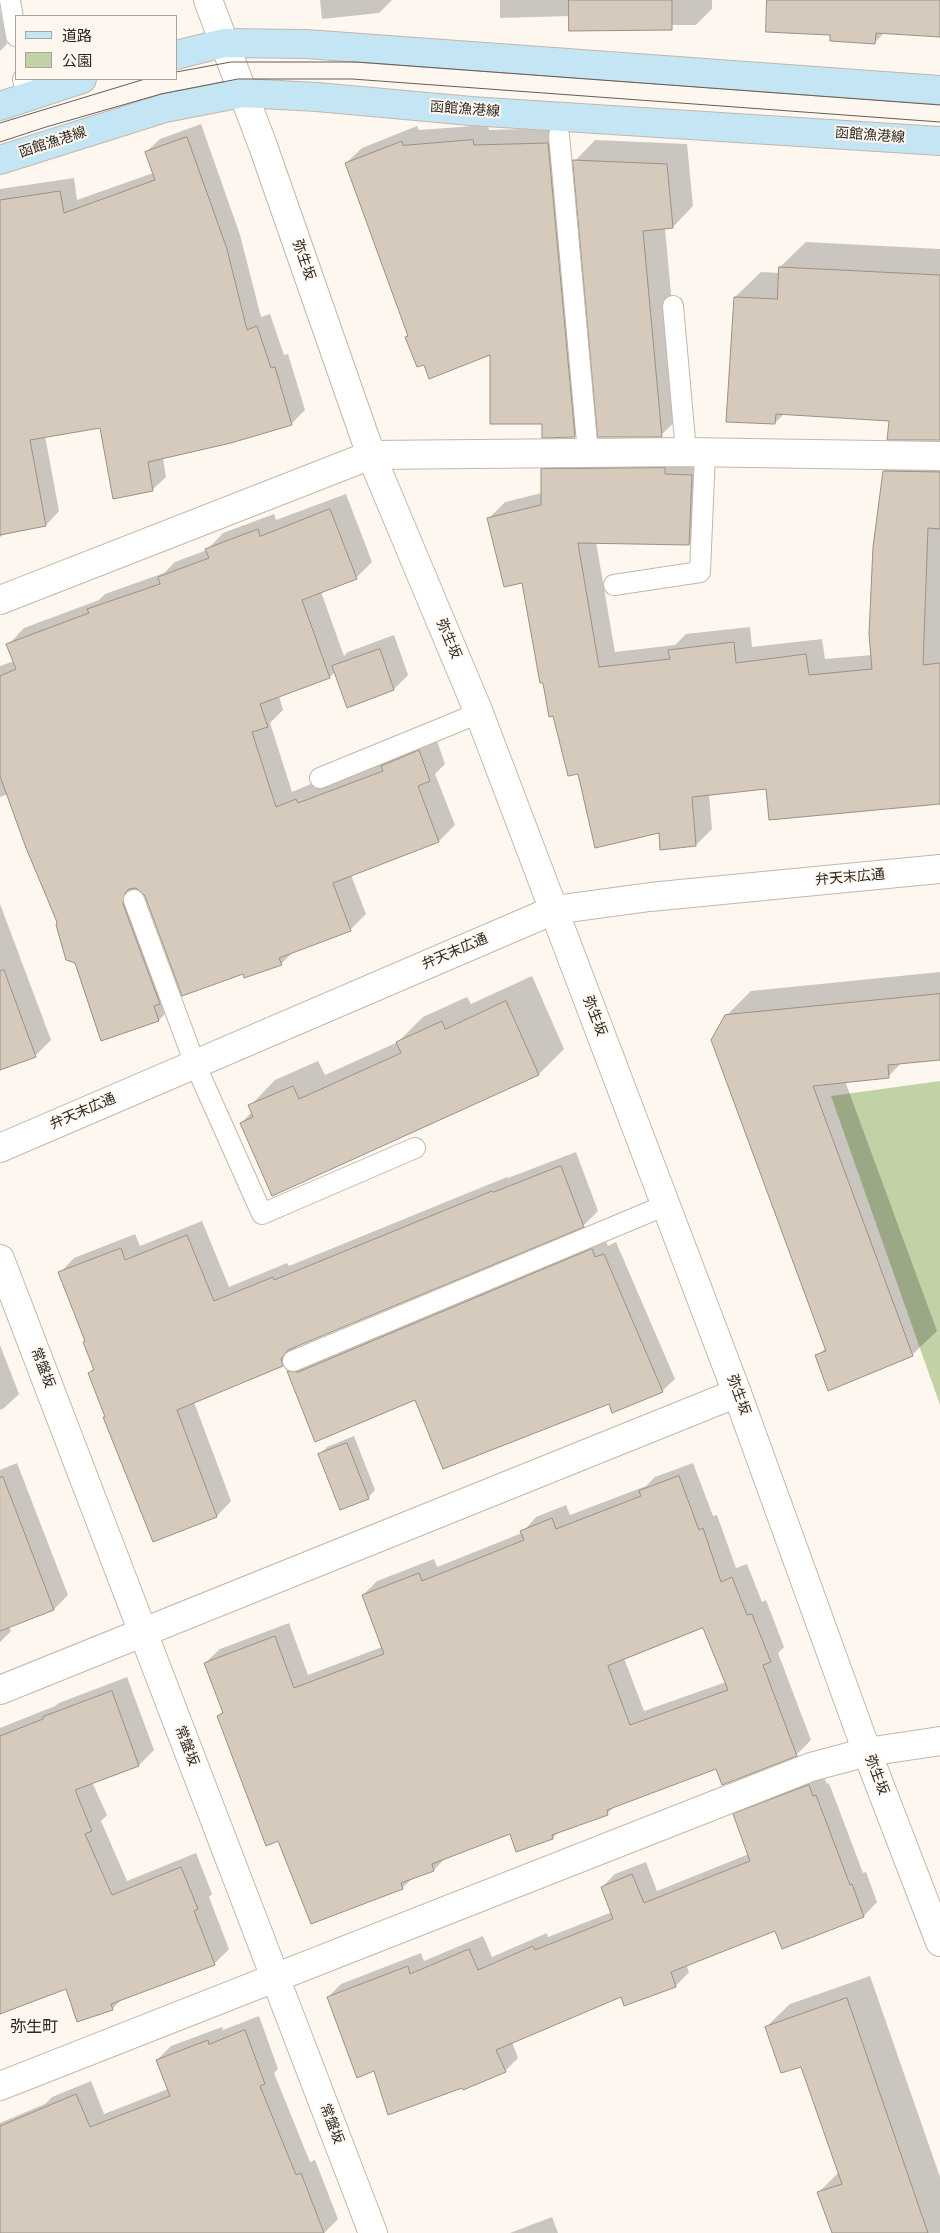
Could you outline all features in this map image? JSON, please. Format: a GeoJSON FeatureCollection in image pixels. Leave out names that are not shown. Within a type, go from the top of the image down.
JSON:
{"type":"FeatureCollection","features":[{"type":"Feature","properties":{"kind":"main road"},"geometry":{"type":"LineString","coordinates":[[178,54],[224,43],[306,44],[940,90]]}},
{"type":"Feature","properties":{"kind":"main road"},"geometry":{"type":"LineString","coordinates":[[0,106],[25,88],[76,80]]}},
{"type":"Feature","properties":{"kind":"main road","name":"函館漁港線"},"geometry":{"type":"LineString","coordinates":[[0,160],[165,108],[242,93],[318,97],[471,111],[940,141]]}},
{"type":"Feature","properties":{"kind":"street","name":"弥生坂"},"geometry":{"type":"LineString","coordinates":[[208,0],[242,93],[264,146],[371,455],[479,713],[737,1393],[867,1752],[940,1942]]}},
{"type":"Feature","properties":{"kind":"street"},"geometry":{"type":"LineString","coordinates":[[0,600],[371,455],[696,452],[940,456]]}},
{"type":"Feature","properties":{"kind":"street","name":"弁天末広通"},"geometry":{"type":"LineString","coordinates":[[0,1148],[554,910],[650,897],[940,869]]}},
{"type":"Feature","properties":{"kind":"street","name":"常盤坂"},"geometry":{"type":"LineString","coordinates":[[0,1259],[373,2233]]}},
{"type":"Feature","properties":{"kind":"street"},"geometry":{"type":"LineString","coordinates":[[0,1690],[143,1634],[737,1393]]}},
{"type":"Feature","properties":{"kind":"street"},"geometry":{"type":"LineString","coordinates":[[0,2086],[811,1767],[867,1752],[940,1741]]}},
{"type":"Feature","properties":{"kind":"lane"},"geometry":{"type":"LineString","coordinates":[[10,0],[15,30]]}},
{"type":"Feature","properties":{"kind":"lane"},"geometry":{"type":"LineString","coordinates":[[559,136],[588,452]]}},
{"type":"Feature","properties":{"kind":"lane"},"geometry":{"type":"LineString","coordinates":[[614,585],[700,572],[696,452],[674,306]]}},
{"type":"Feature","properties":{"kind":"lane"},"geometry":{"type":"LineString","coordinates":[[320,778],[479,713]]}},
{"type":"Feature","properties":{"kind":"lane"},"geometry":{"type":"LineString","coordinates":[[134,900],[195,1064],[262,1214],[414,1148]]}},
{"type":"Feature","properties":{"kind":"lane"},"geometry":{"type":"LineString","coordinates":[[293,1361],[666,1205]]}},
{"type":"Feature","properties":{"kind":"green space"},"geometry":{"type":"Polygon","coordinates":[[[940,1081],[940,1405],[831,1096],[940,1081]]]}},
{"type":"Feature","properties":{"kind":"building"},"geometry":{"type":"Polygon","coordinates":[[[569,0],[672,0],[672,30],[569,31],[569,0]]]}},
{"type":"Feature","properties":{"kind":"building"},"geometry":{"type":"Polygon","coordinates":[[[767,0],[940,0],[940,37],[876,33],[875,44],[830,41],[830,35],[766,32],[767,0]]]}},
{"type":"Feature","properties":{"kind":"building"},"geometry":{"type":"Polygon","coordinates":[[[187,137],[227,249],[247,330],[257,326],[271,368],[275,367],[292,425],[231,443],[148,462],[153,491],[113,499],[100,428],[30,440],[46,526],[0,535],[0,200],[60,191],[64,213],[155,180],[145,152],[187,137]]]}},
{"type":"Feature","properties":{"kind":"building"},"geometry":{"type":"Polygon","coordinates":[[[473,140],[474,145],[548,143],[575,437],[542,438],[542,424],[490,424],[490,355],[429,379],[424,365],[417,367],[405,337],[408,336],[345,163],[402,141],[403,145],[473,140]]]}},
{"type":"Feature","properties":{"kind":"building"},"geometry":{"type":"Polygon","coordinates":[[[573,160],[667,164],[673,228],[643,231],[662,437],[598,437],[573,160]]]}},
{"type":"Feature","properties":{"kind":"building"},"geometry":{"type":"Polygon","coordinates":[[[779,267],[940,275],[940,440],[887,440],[889,421],[776,414],[775,424],[726,422],[734,297],[777,299],[779,267]]]}},
{"type":"Feature","properties":{"kind":"building"},"geometry":{"type":"Polygon","coordinates":[[[665,468],[665,474],[692,475],[689,545],[578,543],[599,667],[670,659],[668,650],[734,642],[736,663],[806,654],[809,675],[872,669],[869,634],[873,547],[883,471],[940,472],[940,529],[928,528],[923,665],[940,663],[940,804],[769,820],[766,789],[692,797],[696,846],[660,850],[659,833],[595,848],[578,774],[568,776],[553,716],[549,717],[543,683],[540,683],[522,583],[504,587],[487,518],[541,505],[541,469],[665,468]]]}},
{"type":"Feature","properties":{"kind":"building"},"geometry":{"type":"Polygon","coordinates":[[[330,509],[357,579],[302,600],[330,678],[260,704],[268,727],[252,732],[276,807],[296,799],[298,803],[383,771],[381,766],[419,750],[430,781],[418,786],[439,842],[333,883],[351,931],[279,958],[282,965],[244,978],[243,974],[182,996],[145,896],[136,888],[129,889],[125,893],[123,904],[160,1004],[154,1006],[159,1021],[101,1041],[75,963],[66,960],[56,925],[57,922],[26,848],[0,776],[0,676],[16,669],[6,644],[89,613],[87,609],[160,584],[158,577],[209,558],[205,549],[258,529],[260,536],[330,509]]]}},
{"type":"Feature","properties":{"kind":"building"},"geometry":{"type":"Polygon","coordinates":[[[380,649],[394,690],[347,708],[332,666],[380,649]]]}},
{"type":"Feature","properties":{"kind":"building"},"geometry":{"type":"Polygon","coordinates":[[[4,970],[36,1057],[0,1070],[0,971],[4,970]]]}},
{"type":"Feature","properties":{"kind":"building"},"geometry":{"type":"Polygon","coordinates":[[[940,994],[940,1060],[888,1065],[889,1078],[813,1086],[913,1356],[828,1391],[815,1355],[826,1351],[711,1040],[725,1015],[940,994]]]}},
{"type":"Feature","properties":{"kind":"building"},"geometry":{"type":"Polygon","coordinates":[[[506,1001],[539,1075],[272,1196],[240,1123],[253,1117],[248,1105],[293,1086],[299,1099],[401,1053],[396,1042],[442,1021],[445,1029],[506,1001]]]}},
{"type":"Feature","properties":{"kind":"building"},"geometry":{"type":"Polygon","coordinates":[[[561,1166],[584,1227],[288,1350],[281,1359],[283,1366],[177,1410],[217,1517],[153,1542],[103,1417],[105,1417],[88,1373],[94,1370],[83,1342],[85,1341],[58,1272],[121,1248],[125,1260],[187,1235],[214,1301],[273,1277],[274,1280],[492,1191],[561,1166]]]}},
{"type":"Feature","properties":{"kind":"building"},"geometry":{"type":"Polygon","coordinates":[[[592,1249],[595,1257],[604,1254],[663,1392],[612,1413],[609,1404],[443,1469],[415,1400],[315,1442],[287,1371],[298,1372],[592,1249]]]}},
{"type":"Feature","properties":{"kind":"building"},"geometry":{"type":"Polygon","coordinates":[[[347,1443],[369,1499],[340,1510],[318,1454],[347,1443]]]}},
{"type":"Feature","properties":{"kind":"building"},"geometry":{"type":"Polygon","coordinates":[[[679,1476],[699,1530],[703,1528],[721,1582],[732,1577],[747,1615],[752,1614],[771,1662],[763,1665],[797,1756],[722,1785],[716,1769],[607,1810],[608,1815],[552,1835],[553,1839],[516,1852],[510,1834],[432,1864],[434,1871],[401,1883],[403,1889],[311,1924],[278,1841],[266,1846],[217,1716],[223,1713],[204,1663],[275,1636],[294,1688],[384,1654],[362,1595],[419,1573],[422,1581],[524,1540],[520,1531],[552,1518],[556,1529],[641,1496],[639,1491],[679,1476]],[[703,1628],[608,1666],[630,1725],[728,1690],[703,1628]]]}},
{"type":"Feature","properties":{"kind":"building"},"geometry":{"type":"Polygon","coordinates":[[[0,1477],[3,1477],[54,1610],[0,1631],[0,1477]]]}},
{"type":"Feature","properties":{"kind":"building"},"geometry":{"type":"Polygon","coordinates":[[[112,1691],[139,1766],[75,1790],[92,1831],[85,1834],[112,1895],[181,1867],[198,1909],[194,1911],[215,1965],[111,2004],[113,2010],[77,2022],[66,1989],[0,2014],[0,1736],[43,1719],[43,1717],[112,1691]]]}},
{"type":"Feature","properties":{"kind":"building"},"geometry":{"type":"Polygon","coordinates":[[[809,1785],[813,1796],[816,1795],[864,1917],[782,1949],[775,1931],[671,1972],[676,1987],[624,2006],[621,1997],[496,2050],[506,2072],[463,2090],[462,2088],[388,2115],[374,2071],[357,2078],[327,1997],[408,1966],[410,1974],[469,1949],[478,1970],[533,1946],[535,1950],[613,1919],[601,1887],[632,1874],[644,1903],[750,1861],[733,1814],[809,1785]]]}},
{"type":"Feature","properties":{"kind":"building"},"geometry":{"type":"Polygon","coordinates":[[[847,1998],[928,2233],[832,2233],[817,2192],[842,2184],[801,2067],[781,2073],[765,2027],[847,1998]]]}},
{"type":"Feature","properties":{"kind":"building"},"geometry":{"type":"Polygon","coordinates":[[[245,2030],[265,2084],[260,2086],[296,2175],[301,2173],[324,2233],[0,2233],[0,2126],[76,2094],[90,2127],[170,2096],[156,2060],[208,2040],[209,2044],[245,2030]]]}},
{"type":"Feature","properties":{"kind":"tram line"},"geometry":{"type":"LineString","coordinates":[[178,72],[231,62],[357,62],[940,105]]}},
{"type":"Feature","properties":{"kind":"tram line"},"geometry":{"type":"LineString","coordinates":[[0,142],[161,94],[238,79],[352,79],[940,122]]}},
{"type":"Feature","properties":{"kind":"tram line"},"geometry":{"type":"LineString","coordinates":[[0,123],[142,80]]}},
{"type":"Feature","properties":{"kind":"district","name":"弥生町"},"geometry":{"type":"Point","coordinates":[34,2028]}}]}
